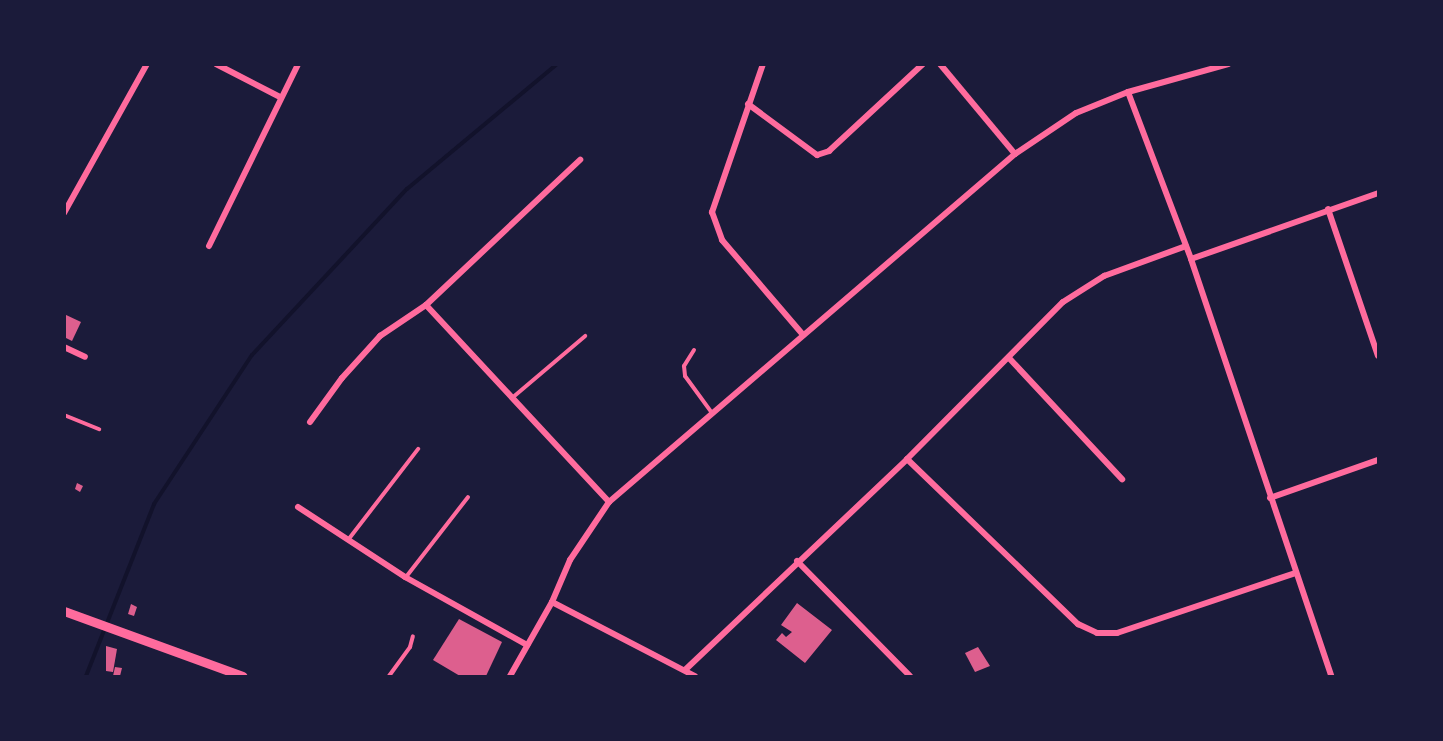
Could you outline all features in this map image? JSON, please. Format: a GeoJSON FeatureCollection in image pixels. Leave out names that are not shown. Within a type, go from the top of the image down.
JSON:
{"type":"FeatureCollection","features":[{"type":"Feature","properties":{"kind":"street"},"geometry":{"type":"LineString","coordinates":[[64,213],[147,64]]}},
{"type":"Feature","properties":{"kind":"street"},"geometry":{"type":"LineString","coordinates":[[216,64],[280,97]]}},
{"type":"Feature","properties":{"kind":"street"},"geometry":{"type":"LineString","coordinates":[[209,246],[298,64]]}},
{"type":"Feature","properties":{"kind":"street"},"geometry":{"type":"LineString","coordinates":[[763,64],[712,212],[715,227],[803,336]]}},
{"type":"Feature","properties":{"kind":"street"},"geometry":{"type":"LineString","coordinates":[[748,104],[817,155],[829,152],[923,64]]}},
{"type":"Feature","properties":{"kind":"street"},"geometry":{"type":"LineString","coordinates":[[940,64],[1015,154]]}},
{"type":"Feature","properties":{"kind":"street"},"geometry":{"type":"LineString","coordinates":[[510,676],[552,603],[570,560],[609,502],[1015,154],[1076,113],[1128,92],[1228,64]]}},
{"type":"Feature","properties":{"kind":"street"},"geometry":{"type":"LineString","coordinates":[[1128,92],[1191,258],[1294,573],[1331,676]]}},
{"type":"Feature","properties":{"kind":"street"},"geometry":{"type":"LineString","coordinates":[[310,422],[342,378],[380,336],[426,305],[580,160]]}},
{"type":"Feature","properties":{"kind":"street"},"geometry":{"type":"LineString","coordinates":[[1191,258],[1378,193]]}},
{"type":"Feature","properties":{"kind":"street"},"geometry":{"type":"LineString","coordinates":[[1328,209],[1378,356]]}},
{"type":"Feature","properties":{"kind":"street"},"geometry":{"type":"LineString","coordinates":[[685,670],[797,561],[907,459],[1082,288],[1186,246]]}},
{"type":"Feature","properties":{"kind":"street"},"geometry":{"type":"LineString","coordinates":[[426,305],[609,502]]}},
{"type":"Feature","properties":{"kind":"street"},"geometry":{"type":"LineString","coordinates":[[64,346],[85,357]]}},
{"type":"Feature","properties":{"kind":"street"},"geometry":{"type":"LineString","coordinates":[[1009,358],[1122,478]]}},
{"type":"Feature","properties":{"kind":"street"},"geometry":{"type":"LineString","coordinates":[[907,459],[1078,624],[1097,633],[1117,633],[1294,573]]}},
{"type":"Feature","properties":{"kind":"street"},"geometry":{"type":"LineString","coordinates":[[1270,498],[1378,460]]}},
{"type":"Feature","properties":{"kind":"street"},"geometry":{"type":"LineString","coordinates":[[298,507],[405,577],[527,645]]}},
{"type":"Feature","properties":{"kind":"street"},"geometry":{"type":"LineString","coordinates":[[797,561],[910,676]]}},
{"type":"Feature","properties":{"kind":"street"},"geometry":{"type":"LineString","coordinates":[[552,603],[695,676]]}},
{"type":"Feature","properties":{"kind":"street"},"geometry":{"type":"LineString","coordinates":[[64,611],[241,676]]}},
{"type":"Feature","properties":{"kind":"lane"},"geometry":{"type":"LineString","coordinates":[[512,398],[585,336]]}},
{"type":"Feature","properties":{"kind":"lane"},"geometry":{"type":"LineString","coordinates":[[694,350],[684,366],[685,376],[712,413]]}},
{"type":"Feature","properties":{"kind":"lane"},"geometry":{"type":"LineString","coordinates":[[64,415],[99,429]]}},
{"type":"Feature","properties":{"kind":"lane"},"geometry":{"type":"LineString","coordinates":[[348,541],[418,449]]}},
{"type":"Feature","properties":{"kind":"lane"},"geometry":{"type":"LineString","coordinates":[[405,577],[468,497]]}},
{"type":"Feature","properties":{"kind":"lane"},"geometry":{"type":"LineString","coordinates":[[389,676],[410,647],[413,636]]}},
{"type":"Feature","properties":{"kind":"building"},"geometry":{"type":"Polygon","coordinates":[[[64,314],[81,322],[72,341],[64,337],[64,314]]]}},
{"type":"Feature","properties":{"kind":"building"},"geometry":{"type":"Polygon","coordinates":[[[77,483],[83,486],[80,492],[75,489],[77,483]]]}},
{"type":"Feature","properties":{"kind":"building"},"geometry":{"type":"Polygon","coordinates":[[[797,603],[832,630],[805,663],[776,640],[782,633],[786,637],[792,632],[781,625],[797,603]]]}},
{"type":"Feature","properties":{"kind":"building"},"geometry":{"type":"Polygon","coordinates":[[[131,604],[137,607],[134,616],[128,614],[131,604]]]}},
{"type":"Feature","properties":{"kind":"building"},"geometry":{"type":"Polygon","coordinates":[[[459,619],[502,642],[486,676],[460,676],[433,660],[459,619]]]}},
{"type":"Feature","properties":{"kind":"building"},"geometry":{"type":"Polygon","coordinates":[[[106,646],[117,649],[113,672],[106,671],[106,646]]]}},
{"type":"Feature","properties":{"kind":"building"},"geometry":{"type":"Polygon","coordinates":[[[978,647],[990,666],[975,672],[965,653],[978,647]]]}},
{"type":"Feature","properties":{"kind":"building"},"geometry":{"type":"Polygon","coordinates":[[[115,667],[122,668],[120,676],[113,676],[115,667]]]}},
{"type":"Feature","properties":{"kind":"waterway"},"geometry":{"type":"LineString","coordinates":[[86,676],[154,504],[252,355],[407,189],[557,64]]}}]}
